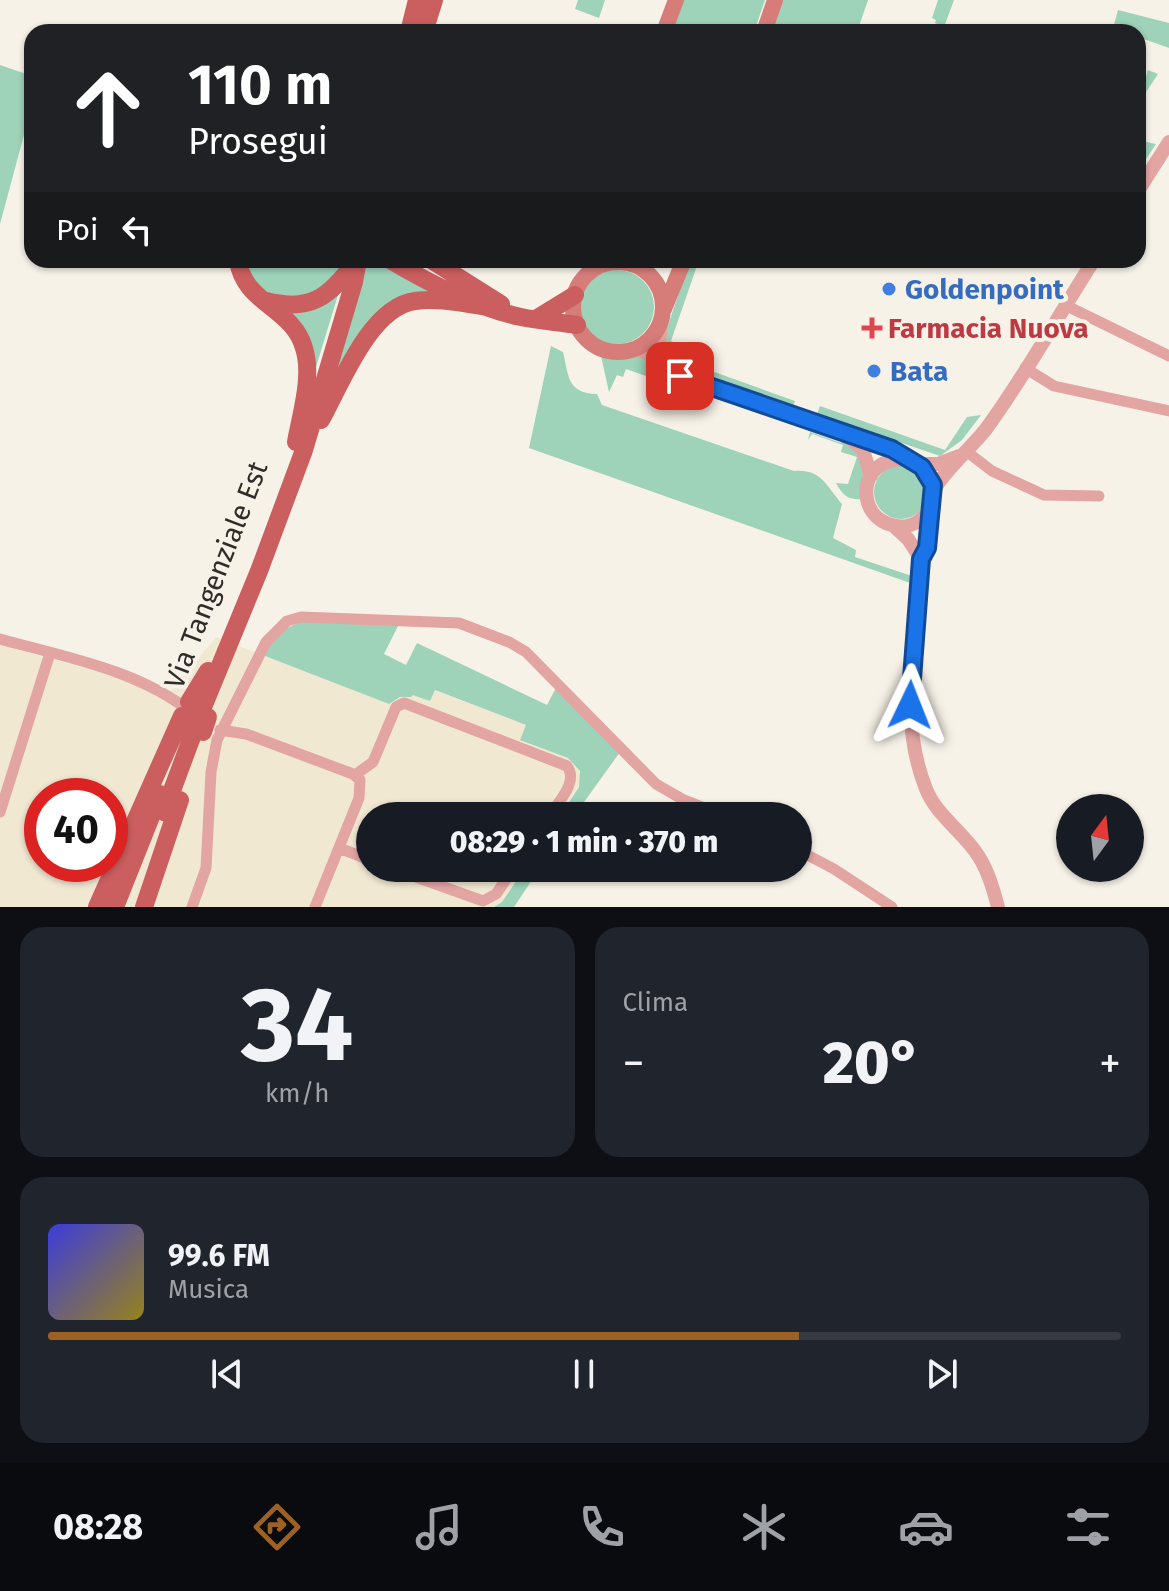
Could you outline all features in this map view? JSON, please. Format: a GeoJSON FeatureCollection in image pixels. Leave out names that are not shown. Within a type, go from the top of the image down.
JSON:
{"type":"FeatureCollection","features":[{"type":"Feature","properties":{"kind":"main road"},"geometry":{"type":"LineString","coordinates":[[767,24],[775,0]]}},
{"type":"Feature","properties":{"kind":"main road"},"geometry":{"type":"LineString","coordinates":[[667,24],[674,1]]}},
{"type":"Feature","properties":{"kind":"main road"},"geometry":{"type":"LineString","coordinates":[[240,268],[242,278],[261,300],[290,322],[304,347],[306,378],[299,450]]}},
{"type":"Feature","properties":{"kind":"main road"},"geometry":{"type":"LineString","coordinates":[[261,300],[291,306],[317,300],[338,286],[351,268]]}},
{"type":"Feature","properties":{"kind":"main road","name":"Via Tangenziale Est"},"geometry":{"type":"LineString","coordinates":[[115,907],[195,716],[299,450],[355,268]]}},
{"type":"Feature","properties":{"kind":"main road"},"geometry":{"type":"LineString","coordinates":[[405,268],[483,306],[528,318],[577,325]]}},
{"type":"Feature","properties":{"kind":"main road"},"geometry":{"type":"LineString","coordinates":[[444,268],[528,318]]}},
{"type":"Feature","properties":{"kind":"main road"},"geometry":{"type":"LineString","coordinates":[[582,268],[574,310],[577,325],[589,341],[602,349],[622,352],[648,341],[662,317],[681,268]]}},
{"type":"Feature","properties":{"kind":"main road"},"geometry":{"type":"LineString","coordinates":[[528,318],[578,288],[597,268]]}},
{"type":"Feature","properties":{"kind":"main road"},"geometry":{"type":"LineString","coordinates":[[639,268],[655,281],[662,295],[662,317]]}},
{"type":"Feature","properties":{"kind":"main road"},"geometry":{"type":"LineString","coordinates":[[299,450],[373,328],[387,313],[415,301],[483,306]]}},
{"type":"Feature","properties":{"kind":"main road"},"geometry":{"type":"LineString","coordinates":[[97,907],[195,716]]}},
{"type":"Feature","properties":{"kind":"main road"},"geometry":{"type":"LineString","coordinates":[[144,907],[195,716]]}},
{"type":"Feature","properties":{"kind":"main road","name":"Via Tangenziale Est"},"geometry":{"type":"LineString","coordinates":[[126,907],[195,716]]}},
{"type":"Feature","properties":{"kind":"street"},"geometry":{"type":"LineString","coordinates":[[1146,178],[1169,142]]}},
{"type":"Feature","properties":{"kind":"street"},"geometry":{"type":"LineString","coordinates":[[934,490],[986,428],[1089,268]]}},
{"type":"Feature","properties":{"kind":"street"},"geometry":{"type":"LineString","coordinates":[[1065,305],[1169,356]]}},
{"type":"Feature","properties":{"kind":"street"},"geometry":{"type":"LineString","coordinates":[[662,317],[659,344],[673,372]]}},
{"type":"Feature","properties":{"kind":"street"},"geometry":{"type":"LineString","coordinates":[[636,348],[673,372],[892,449],[929,475],[934,490],[927,548],[921,559],[910,687],[912,720],[923,779],[935,806],[980,859],[998,907]]}},
{"type":"Feature","properties":{"kind":"street"},"geometry":{"type":"LineString","coordinates":[[1025,368],[1041,380],[1059,387],[1169,411]]}},
{"type":"Feature","properties":{"kind":"street"},"geometry":{"type":"LineString","coordinates":[[844,434],[863,450],[871,476]]}},
{"type":"Feature","properties":{"kind":"street"},"geometry":{"type":"LineString","coordinates":[[921,559],[911,542],[894,526],[879,519],[869,506],[866,491],[871,476],[880,465],[889,461],[944,463],[966,451]]}},
{"type":"Feature","properties":{"kind":"street"},"geometry":{"type":"LineString","coordinates":[[966,451],[992,471],[1044,495],[1099,496]]}},
{"type":"Feature","properties":{"kind":"street"},"geometry":{"type":"LineString","coordinates":[[894,526],[907,526],[919,521],[931,507]]}},
{"type":"Feature","properties":{"kind":"street"},"geometry":{"type":"LineString","coordinates":[[192,907],[206,868],[212,760],[217,740],[261,651],[272,634],[287,621],[314,616],[459,623],[522,648],[656,784],[690,802]]}},
{"type":"Feature","properties":{"kind":"street"},"geometry":{"type":"LineString","coordinates":[[0,639],[139,681],[181,704],[210,728],[246,734],[355,775],[360,780],[360,792],[315,907]]}},
{"type":"Feature","properties":{"kind":"street"},"geometry":{"type":"LineString","coordinates":[[0,812],[50,653]]}},
{"type":"Feature","properties":{"kind":"street"},"geometry":{"type":"LineString","coordinates":[[355,775],[373,762],[396,707],[404,703],[567,766],[572,775],[571,782],[558,802]]}},
{"type":"Feature","properties":{"kind":"street"},"geometry":{"type":"LineString","coordinates":[[339,848],[356,855]]}},
{"type":"Feature","properties":{"kind":"street"},"geometry":{"type":"LineString","coordinates":[[812,857],[892,907]]}},
{"type":"Feature","properties":{"kind":"street"},"geometry":{"type":"LineString","coordinates":[[429,882],[480,901],[493,897],[504,882]]}},
{"type":"Feature","properties":{"kind":"shaded area"},"geometry":{"type":"Polygon","coordinates":[[[216,637],[389,704],[400,697],[434,690],[526,725],[578,765],[581,782],[569,802],[356,802],[356,882],[516,882],[502,902],[494,907],[0,907],[0,645],[138,686],[163,700],[216,637]]]}},
{"type":"Feature","properties":{"kind":"green space"},"geometry":{"type":"Polygon","coordinates":[[[578,0],[605,0],[599,18],[575,9],[578,0]]]}},
{"type":"Feature","properties":{"kind":"green space"},"geometry":{"type":"Polygon","coordinates":[[[682,0],[765,0],[757,24],[674,24],[682,0]]]}},
{"type":"Feature","properties":{"kind":"green space"},"geometry":{"type":"Polygon","coordinates":[[[781,0],[868,0],[860,24],[774,24],[781,0]]]}},
{"type":"Feature","properties":{"kind":"green space"},"geometry":{"type":"Polygon","coordinates":[[[938,0],[954,0],[945,24],[935,23],[936,20],[932,18],[938,0]]]}},
{"type":"Feature","properties":{"kind":"green space"},"geometry":{"type":"Polygon","coordinates":[[[1118,10],[1169,23],[1169,48],[1146,40],[1146,24],[1114,24],[1118,10]]]}},
{"type":"Feature","properties":{"kind":"green space"},"geometry":{"type":"Polygon","coordinates":[[[0,65],[24,73],[24,135],[0,224],[0,65]]]}},
{"type":"Feature","properties":{"kind":"green space"},"geometry":{"type":"Polygon","coordinates":[[[1148,70],[1158,74],[1146,92],[1148,70]]]}},
{"type":"Feature","properties":{"kind":"green space"},"geometry":{"type":"Polygon","coordinates":[[[1146,142],[1156,144],[1146,159],[1146,142]]]}},
{"type":"Feature","properties":{"kind":"green space"},"geometry":{"type":"Polygon","coordinates":[[[247,268],[341,268],[319,295],[271,296],[250,278],[247,268]]]}},
{"type":"Feature","properties":{"kind":"green space"},"geometry":{"type":"Polygon","coordinates":[[[357,268],[393,268],[433,291],[403,300],[326,395],[357,268]]]}},
{"type":"Feature","properties":{"kind":"green space"},"geometry":{"type":"Polygon","coordinates":[[[687,268],[696,268],[671,341],[680,353],[678,359],[795,401],[793,406],[674,362],[665,347],[666,331],[687,268]]]}},
{"type":"Feature","properties":{"kind":"green space"},"geometry":{"type":"Polygon","coordinates":[[[617,270],[631,273],[643,281],[651,293],[654,307],[651,321],[643,333],[631,341],[617,344],[603,341],[591,333],[583,321],[580,307],[583,293],[591,281],[603,273],[617,270]]]}},
{"type":"Feature","properties":{"kind":"green space"},"geometry":{"type":"Polygon","coordinates":[[[338,295],[313,377],[286,309],[338,295]]]}},
{"type":"Feature","properties":{"kind":"green space"},"geometry":{"type":"Polygon","coordinates":[[[551,346],[563,352],[568,376],[575,387],[597,394],[602,405],[794,471],[817,476],[842,504],[833,538],[856,550],[855,557],[915,577],[913,584],[529,448],[551,346]]]}},
{"type":"Feature","properties":{"kind":"green space"},"geometry":{"type":"Polygon","coordinates":[[[601,356],[619,359],[638,356],[681,384],[680,388],[626,369],[623,377],[617,375],[609,392],[601,356]]]}},
{"type":"Feature","properties":{"kind":"green space"},"geometry":{"type":"Polygon","coordinates":[[[820,406],[945,450],[967,417],[981,415],[962,440],[940,456],[817,414],[820,406]]]}},
{"type":"Feature","properties":{"kind":"green space"},"geometry":{"type":"Polygon","coordinates":[[[810,432],[842,441],[857,453],[864,473],[863,499],[846,496],[836,483],[848,484],[857,457],[841,452],[843,445],[812,434],[808,440],[810,432]]]}},
{"type":"Feature","properties":{"kind":"green space"},"geometry":{"type":"Polygon","coordinates":[[[901,465],[920,473],[928,492],[920,511],[901,519],[882,511],[874,492],[882,473],[901,465]]]}},
{"type":"Feature","properties":{"kind":"green space"},"geometry":{"type":"Polygon","coordinates":[[[304,621],[400,622],[384,654],[406,665],[417,643],[547,705],[557,686],[620,752],[584,802],[569,802],[579,787],[580,771],[568,758],[520,740],[526,725],[435,690],[430,701],[413,695],[400,697],[389,704],[265,656],[271,643],[291,626],[304,621]]]}},
{"type":"Feature","properties":{"kind":"green space"},"geometry":{"type":"Polygon","coordinates":[[[516,882],[531,882],[514,907],[494,907],[502,902],[516,882]]]}},
{"type":"Feature","properties":{"kind":"place","name":"Goldenpoint"},"geometry":{"type":"Point","coordinates":[889,289]}},
{"type":"Feature","properties":{"kind":"place","name":"Farmacia Nuova"},"geometry":{"type":"Point","coordinates":[872,328]}},
{"type":"Feature","properties":{"kind":"place","name":"Bata"},"geometry":{"type":"Point","coordinates":[874,371]}},
{"type":"Feature","properties":{"kind":"route"},"geometry":{"type":"LineString","coordinates":[[680,376],[892,449],[922,467],[929,475],[934,496],[927,548],[921,559],[910,705]]}}]}
